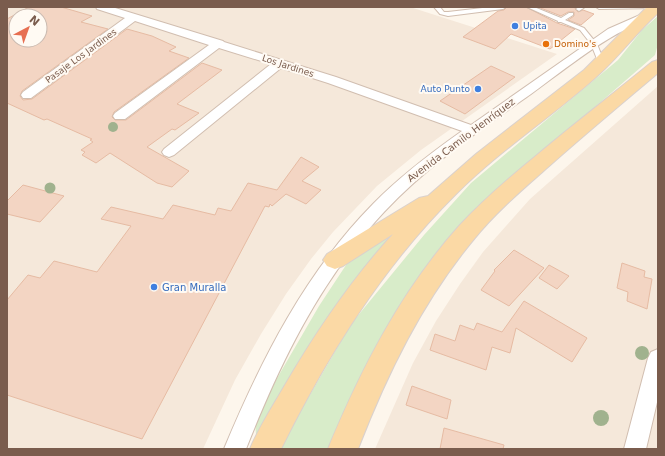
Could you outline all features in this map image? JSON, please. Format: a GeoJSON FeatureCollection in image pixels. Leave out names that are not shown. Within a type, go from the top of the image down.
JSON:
{"type":"FeatureCollection","features":[{"type":"Feature","properties":{"kind":"main road"},"geometry":{"type":"LineString","coordinates":[[265,449],[291,400],[340,321],[369,280],[397,245],[449,189],[470,170],[542,114],[602,64],[652,10]]}},
{"type":"Feature","properties":{"kind":"main road"},"geometry":{"type":"LineString","coordinates":[[343,449],[370,385],[392,342],[414,304],[449,254],[472,227],[509,190],[658,65]]}},
{"type":"Feature","properties":{"kind":"main road"},"geometry":{"type":"LineString","coordinates":[[335,260],[449,189]]}},
{"type":"Feature","properties":{"kind":"street","name":"Los Jardines"},"geometry":{"type":"LineString","coordinates":[[101,7],[280,63],[473,130]]}},
{"type":"Feature","properties":{"kind":"street","name":"Avenida Camilo Henríquez"},"geometry":{"type":"LineString","coordinates":[[235,449],[266,376],[290,327],[312,291],[356,232],[403,184],[473,130],[594,44],[652,10]]}},
{"type":"Feature","properties":{"kind":"street","name":"Pasaje Los Jardines"},"geometry":{"type":"LineString","coordinates":[[27,95],[134,17]]}},
{"type":"Feature","properties":{"kind":"street"},"geometry":{"type":"LineString","coordinates":[[120,116],[219,44]]}},
{"type":"Feature","properties":{"kind":"street"},"geometry":{"type":"LineString","coordinates":[[169,152],[280,63]]}},
{"type":"Feature","properties":{"kind":"street"},"geometry":{"type":"LineString","coordinates":[[635,449],[658,358]]}},
{"type":"Feature","properties":{"kind":"lane"},"geometry":{"type":"LineString","coordinates":[[437,7],[442,13],[448,14],[503,7]]}},
{"type":"Feature","properties":{"kind":"lane"},"geometry":{"type":"LineString","coordinates":[[530,7],[582,30],[594,44],[602,64]]}},
{"type":"Feature","properties":{"kind":"lane"},"geometry":{"type":"LineString","coordinates":[[599,7],[652,10]]}},
{"type":"Feature","properties":{"kind":"lane"},"geometry":{"type":"LineString","coordinates":[[560,21],[571,14]]}},
{"type":"Feature","properties":{"kind":"shaded area"},"geometry":{"type":"Polygon","coordinates":[[[7,7],[410,7],[557,54],[421,150],[377,186],[333,232],[311,259],[286,294],[261,334],[235,380],[203,449],[7,449],[7,7]]]}},
{"type":"Feature","properties":{"kind":"shaded area"},"geometry":{"type":"Polygon","coordinates":[[[658,86],[658,449],[375,449],[413,363],[436,321],[483,252],[530,199],[658,86]]]}},
{"type":"Feature","properties":{"kind":"green space"},"geometry":{"type":"Polygon","coordinates":[[[658,16],[658,44],[655,55],[521,171],[470,219],[333,449],[281,449],[286,436],[351,324],[424,235],[471,183],[618,60],[642,30],[658,16]]]}},
{"type":"Feature","properties":{"kind":"green space"},"geometry":{"type":"Polygon","coordinates":[[[380,237],[394,237],[261,430],[256,435],[255,422],[276,380],[319,306],[350,259],[380,237]]]}},
{"type":"Feature","properties":{"kind":"building"},"geometry":{"type":"Polygon","coordinates":[[[29,7],[61,7],[92,16],[81,22],[108,29],[22,91],[20,96],[23,100],[32,99],[127,29],[152,36],[176,47],[169,51],[189,58],[114,112],[112,117],[115,120],[126,120],[202,63],[222,70],[177,104],[199,113],[175,130],[172,129],[147,147],[189,171],[172,187],[157,183],[110,153],[96,163],[82,155],[85,152],[81,150],[93,142],[90,140],[92,139],[47,119],[44,120],[7,103],[7,19],[8,48],[48,48],[48,8],[27,8],[29,7]]]}},
{"type":"Feature","properties":{"kind":"building"},"geometry":{"type":"Polygon","coordinates":[[[507,7],[526,7],[557,23],[575,29],[550,49],[511,34],[495,49],[463,37],[498,11],[504,10],[507,7]]]}},
{"type":"Feature","properties":{"kind":"building"},"geometry":{"type":"Polygon","coordinates":[[[538,7],[574,7],[578,12],[583,10],[594,14],[581,25],[568,20],[574,16],[574,12],[568,12],[561,16],[538,7]]]}},
{"type":"Feature","properties":{"kind":"building","name":"Auto Punto"},"geometry":{"type":"Polygon","coordinates":[[[491,66],[515,77],[465,114],[440,101],[491,66]]]}},
{"type":"Feature","properties":{"kind":"building","name":"Gran Muralla"},"geometry":{"type":"Polygon","coordinates":[[[301,157],[319,167],[302,181],[321,190],[306,204],[286,194],[272,206],[270,204],[269,207],[265,206],[142,439],[7,395],[7,300],[28,275],[40,278],[54,261],[97,272],[131,226],[101,219],[111,207],[163,219],[173,205],[215,215],[218,208],[231,211],[248,183],[277,190],[301,157]]]}},
{"type":"Feature","properties":{"kind":"building"},"geometry":{"type":"Polygon","coordinates":[[[23,185],[64,196],[40,222],[7,214],[7,201],[23,185]]]}},
{"type":"Feature","properties":{"kind":"building"},"geometry":{"type":"Polygon","coordinates":[[[514,250],[544,268],[509,306],[481,290],[495,271],[494,270],[514,250]]]}},
{"type":"Feature","properties":{"kind":"building"},"geometry":{"type":"Polygon","coordinates":[[[622,263],[645,271],[644,277],[652,279],[647,309],[627,301],[628,292],[617,288],[622,263]]]}},
{"type":"Feature","properties":{"kind":"building"},"geometry":{"type":"Polygon","coordinates":[[[549,265],[569,276],[557,289],[539,278],[549,265]]]}},
{"type":"Feature","properties":{"kind":"building"},"geometry":{"type":"Polygon","coordinates":[[[524,301],[587,338],[572,362],[516,328],[510,353],[492,347],[486,370],[430,350],[435,334],[455,341],[460,325],[474,330],[477,323],[502,332],[524,301]]]}},
{"type":"Feature","properties":{"kind":"building"},"geometry":{"type":"Polygon","coordinates":[[[412,386],[451,400],[447,419],[406,405],[412,386]]]}},
{"type":"Feature","properties":{"kind":"building"},"geometry":{"type":"Polygon","coordinates":[[[444,428],[504,445],[503,449],[440,449],[444,428]]]}},
{"type":"Feature","properties":{"kind":"place","name":"Upita"},"geometry":{"type":"Point","coordinates":[515,26]}},
{"type":"Feature","properties":{"kind":"place","name":"Domino's"},"geometry":{"type":"Point","coordinates":[546,44]}},
{"type":"Feature","properties":{"kind":"place","name":"Auto Punto"},"geometry":{"type":"Point","coordinates":[478,89]}},
{"type":"Feature","properties":{"kind":"place","name":"Gran Muralla"},"geometry":{"type":"Point","coordinates":[154,287]}}]}
